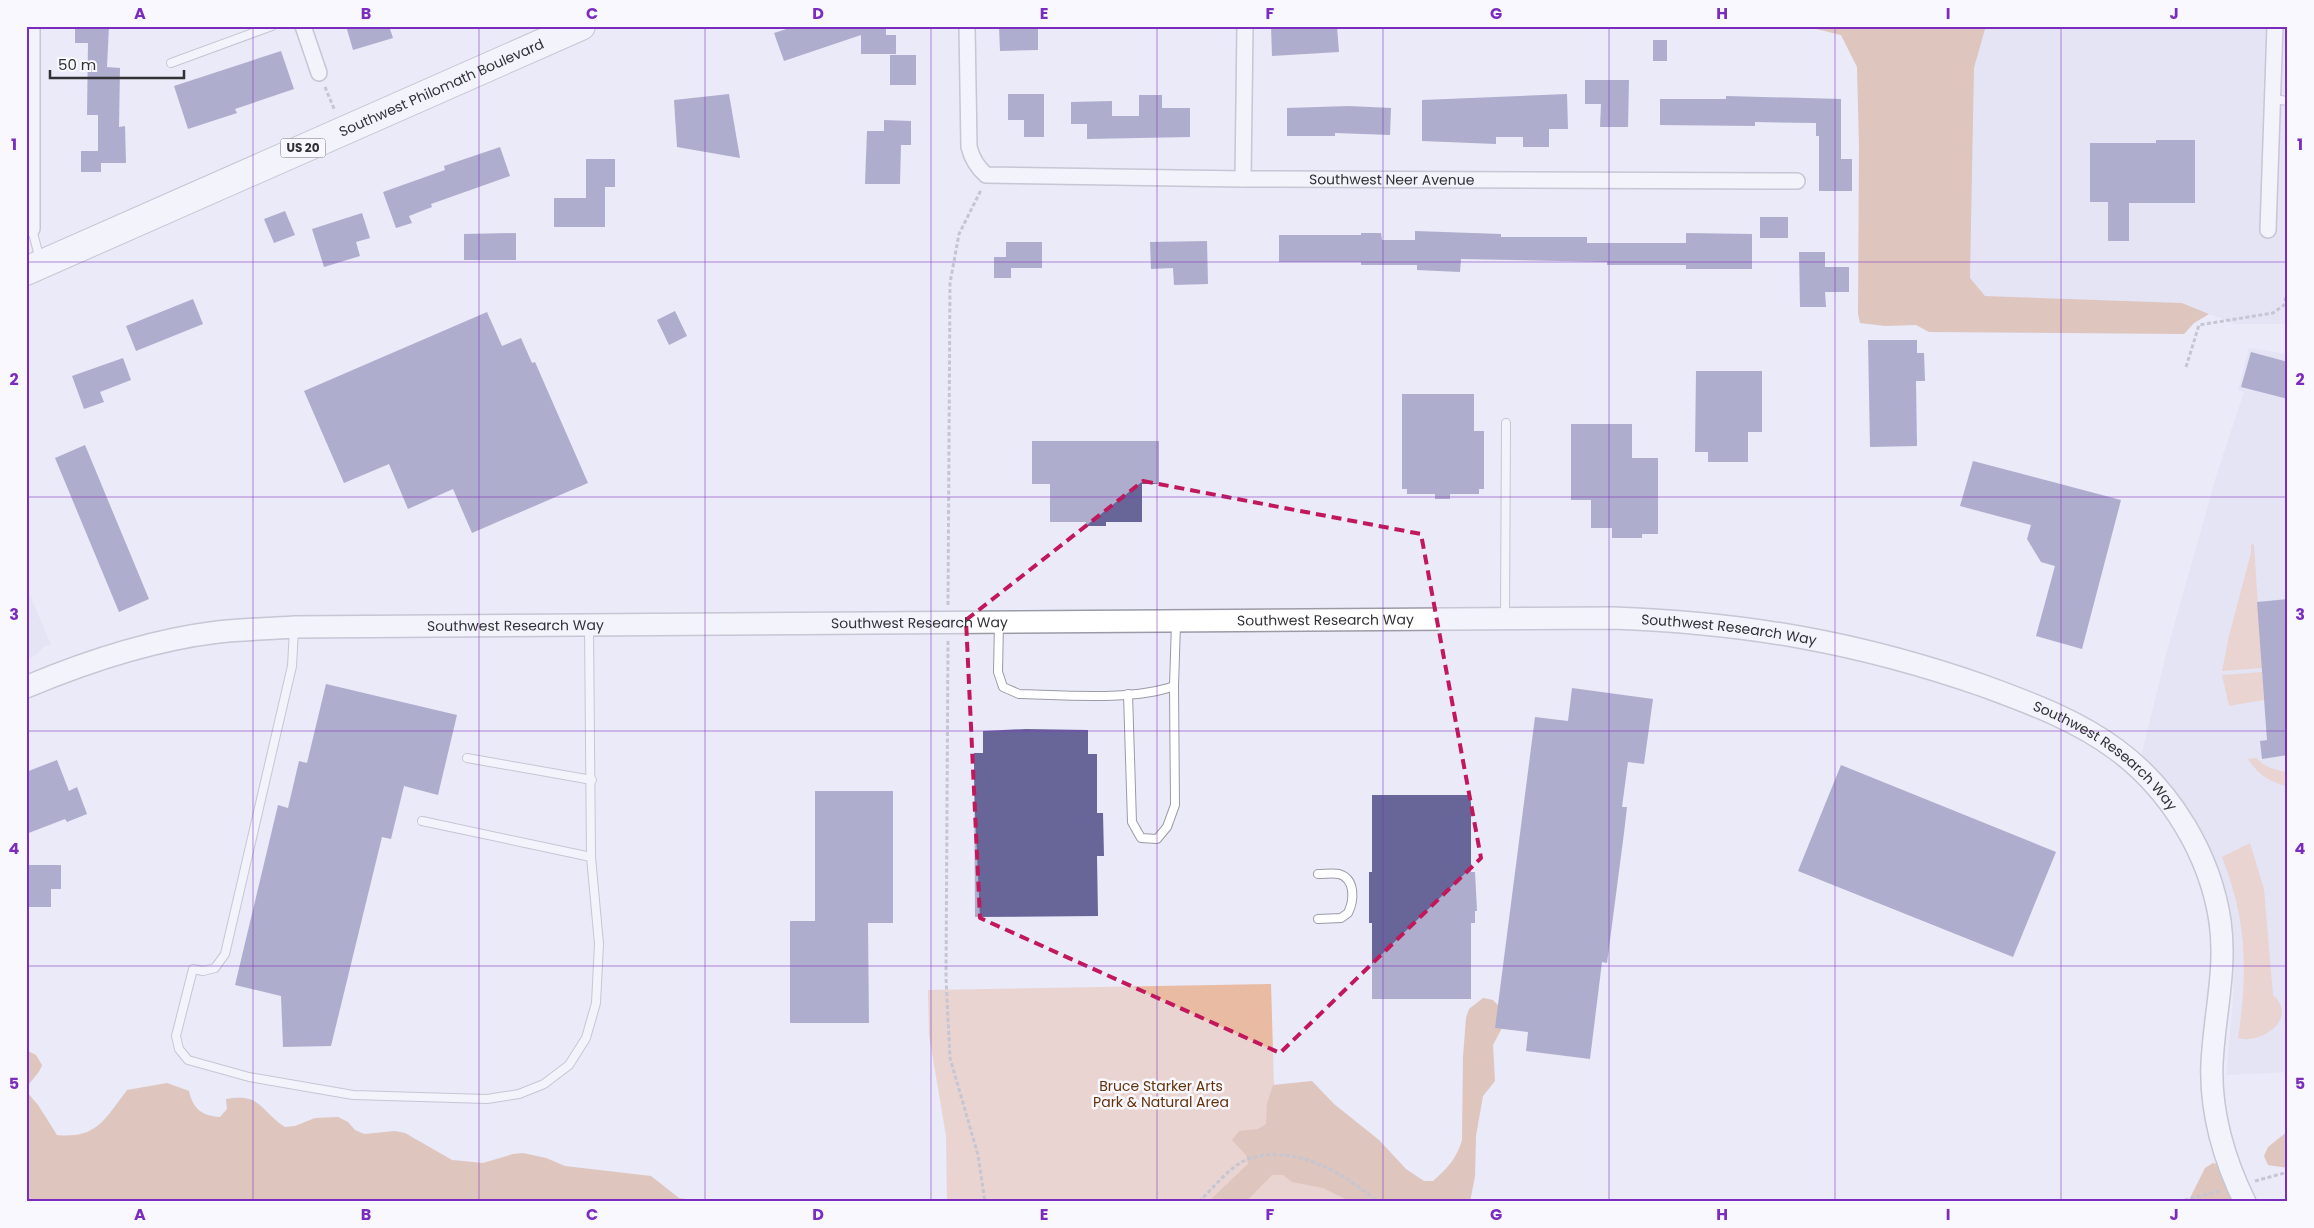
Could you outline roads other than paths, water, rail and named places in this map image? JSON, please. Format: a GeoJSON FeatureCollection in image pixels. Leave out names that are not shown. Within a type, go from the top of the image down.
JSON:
{"type":"FeatureCollection","features":[{"type":"Feature","properties":{"kind":"highway","name":"Southwest Philomath Boulevard"},"geometry":{"type":"LineString","coordinates":[[34,267],[581,26]]}},
{"type":"Feature","properties":{"kind":"street"},"geometry":{"type":"LineString","coordinates":[[32,26],[32,229]]}},
{"type":"Feature","properties":{"kind":"street"},"geometry":{"type":"LineString","coordinates":[[303,26],[319,73]]}},
{"type":"Feature","properties":{"kind":"street","name":"Southwest Neer Avenue"},"geometry":{"type":"LineString","coordinates":[[967,26],[969,147],[971,157],[979,169],[986,175],[1244,179],[1797,181]]}},
{"type":"Feature","properties":{"kind":"street"},"geometry":{"type":"LineString","coordinates":[[1244,179],[1245,26]]}},
{"type":"Feature","properties":{"kind":"street"},"geometry":{"type":"LineString","coordinates":[[2268,230],[2281,100],[2275,26]]}},
{"type":"Feature","properties":{"kind":"street","name":"Southwest Research Way"},"geometry":{"type":"LineString","coordinates":[[26,687],[84,665],[161,641],[218,632],[294,627],[590,623],[1613,618],[1678,621],[1741,627],[1821,640],[1936,669],[2020,699],[2074,723],[2098,736],[2119,752],[2149,778],[2172,805],[2193,839],[2208,873],[2215,897],[2223,952],[2221,991],[2212,1066],[2214,1104],[2221,1142],[2245,1202]]}},
{"type":"Feature","properties":{"kind":"lane"},"geometry":{"type":"LineString","coordinates":[[171,63],[272,26]]}},
{"type":"Feature","properties":{"kind":"lane"},"geometry":{"type":"LineString","coordinates":[[32,229],[34,267]]}},
{"type":"Feature","properties":{"kind":"lane"},"geometry":{"type":"LineString","coordinates":[[1505,619],[1506,423]]}},
{"type":"Feature","properties":{"kind":"lane"},"geometry":{"type":"LineString","coordinates":[[998,621],[998,672],[1003,687],[1019,694],[1157,693],[1174,686]]}},
{"type":"Feature","properties":{"kind":"lane"},"geometry":{"type":"LineString","coordinates":[[1128,694],[1132,822],[1142,838],[1157,839],[1167,827],[1175,805],[1174,686],[1176,621]]}},
{"type":"Feature","properties":{"kind":"lane"},"geometry":{"type":"LineString","coordinates":[[294,627],[292,666],[224,954],[215,968],[203,971],[193,969],[176,1036],[179,1049],[188,1060],[248,1077],[353,1095],[488,1099],[519,1094],[544,1084],[569,1065],[586,1038],[596,1003],[599,944],[591,857],[590,623]]}},
{"type":"Feature","properties":{"kind":"lane"},"geometry":{"type":"LineString","coordinates":[[467,758],[592,780]]}},
{"type":"Feature","properties":{"kind":"lane"},"geometry":{"type":"LineString","coordinates":[[422,821],[591,857]]}},
{"type":"Feature","properties":{"kind":"lane"},"geometry":{"type":"LineString","coordinates":[[1318,874],[1340,874],[1347,878],[1353,897],[1348,913],[1341,918],[1318,919]]}},
{"type":"Feature","properties":{"kind":"park label","name":"Bruce Starker Arts Park & Natural Area"},"geometry":{"type":"Point","coordinates":[1161,1094]}}]}
